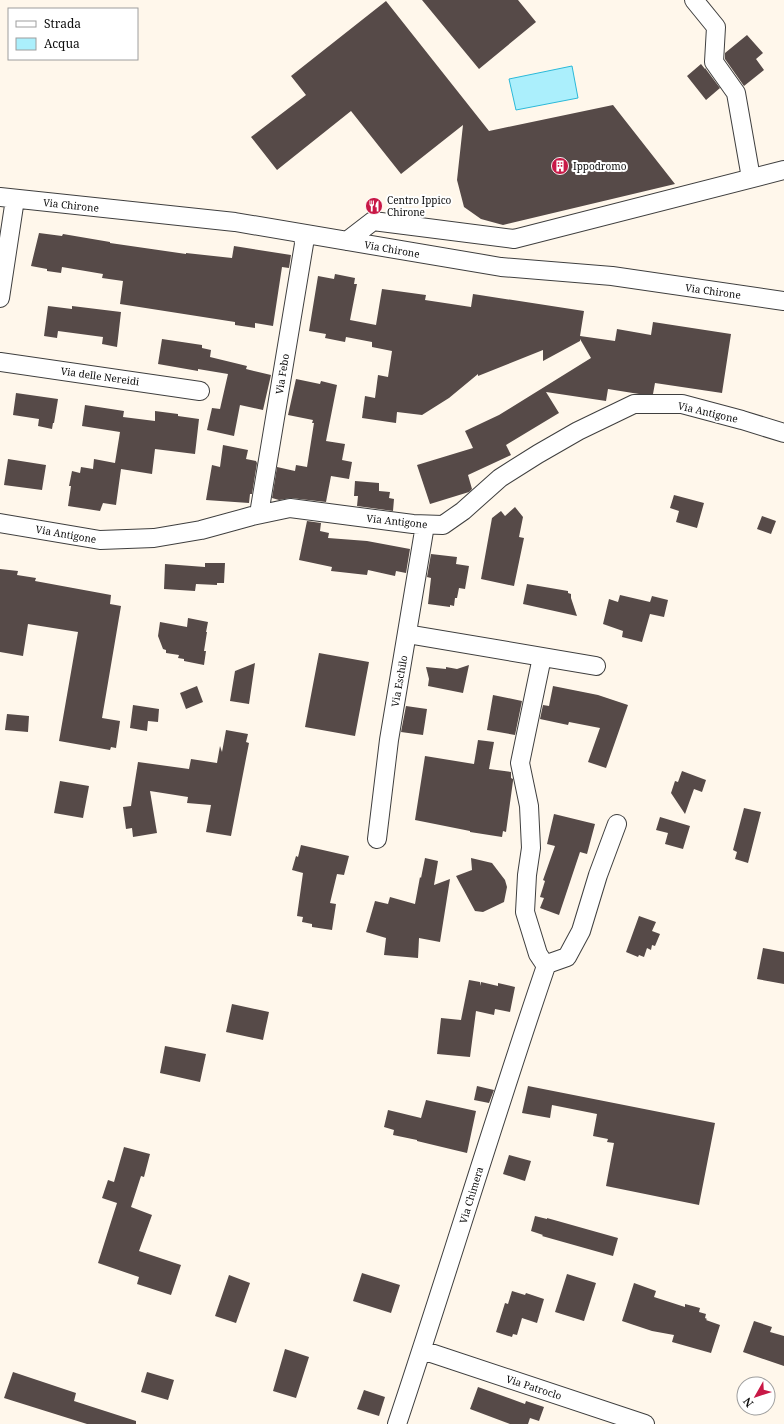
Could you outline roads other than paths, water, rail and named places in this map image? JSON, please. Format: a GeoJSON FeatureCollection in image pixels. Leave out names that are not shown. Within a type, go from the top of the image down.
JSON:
{"type":"FeatureCollection","features":[{"type":"Feature","properties":{"kind":"street"},"geometry":{"type":"LineString","coordinates":[[694,0],[716,27],[714,62],[736,93],[751,178]]}},
{"type":"Feature","properties":{"kind":"street"},"geometry":{"type":"LineString","coordinates":[[348,241],[373,221],[514,239],[784,170]]}},
{"type":"Feature","properties":{"kind":"street"},"geometry":{"type":"LineString","coordinates":[[0,298],[7,198]]}},
{"type":"Feature","properties":{"kind":"street","name":"Via Chirone"},"geometry":{"type":"LineString","coordinates":[[7,198],[236,222],[501,267],[612,276],[784,301]]}},
{"type":"Feature","properties":{"kind":"street","name":"Via Febo"},"geometry":{"type":"LineString","coordinates":[[259,514],[302,252],[303,234]]}},
{"type":"Feature","properties":{"kind":"street","name":"Via delle Nereidi"},"geometry":{"type":"LineString","coordinates":[[0,362],[200,391]]}},
{"type":"Feature","properties":{"kind":"street","name":"Via Antigone"},"geometry":{"type":"LineString","coordinates":[[0,523],[100,540],[154,538],[193,531],[259,514],[290,508],[413,524],[444,525],[463,511],[500,478],[578,431],[634,404],[682,404],[784,433]]}},
{"type":"Feature","properties":{"kind":"street","name":"Via Eschilo"},"geometry":{"type":"LineString","coordinates":[[377,839],[389,740],[425,525]]}},
{"type":"Feature","properties":{"kind":"street"},"geometry":{"type":"LineString","coordinates":[[407,634],[596,666]]}},
{"type":"Feature","properties":{"kind":"street"},"geometry":{"type":"LineString","coordinates":[[542,657],[520,763],[529,806],[531,848],[527,875],[526,912],[538,954],[546,966],[567,957],[580,931],[598,875],[617,824]]}},
{"type":"Feature","properties":{"kind":"street","name":"Via Chimera"},"geometry":{"type":"LineString","coordinates":[[398,1424],[510,1072],[546,966]]}},
{"type":"Feature","properties":{"kind":"street","name":"Via Patroclo"},"geometry":{"type":"LineString","coordinates":[[422,1350],[645,1424]]}},
{"type":"Feature","properties":{"kind":"water"},"geometry":{"type":"Polygon","coordinates":[[[572,66],[578,98],[516,110],[509,79],[572,66]]]}},
{"type":"Feature","properties":{"kind":"place","name":"Ippodromo"},"geometry":{"type":"Point","coordinates":[560,166]}},
{"type":"Feature","properties":{"kind":"place","name":"Centro Ippico Chirone"},"geometry":{"type":"Point","coordinates":[374,206]}}]}
